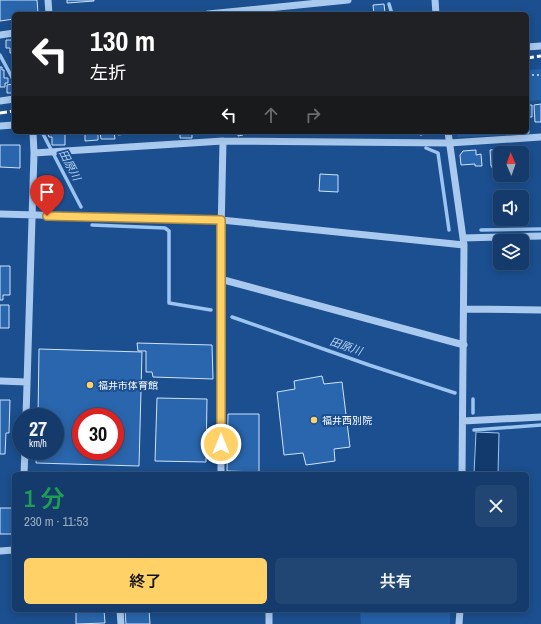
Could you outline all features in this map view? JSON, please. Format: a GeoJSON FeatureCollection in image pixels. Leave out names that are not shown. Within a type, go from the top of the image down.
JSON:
{"type":"FeatureCollection","features":[{"type":"Feature","properties":{"kind":"street"},"geometry":{"type":"LineString","coordinates":[[48,0],[49,12]]}},
{"type":"Feature","properties":{"kind":"street"},"geometry":{"type":"LineString","coordinates":[[228,12],[348,0]]}},
{"type":"Feature","properties":{"kind":"street"},"geometry":{"type":"LineString","coordinates":[[435,0],[436,12]]}},
{"type":"Feature","properties":{"kind":"street"},"geometry":{"type":"LineString","coordinates":[[0,34],[12,33]]}},
{"type":"Feature","properties":{"kind":"street"},"geometry":{"type":"LineString","coordinates":[[529,47],[541,46]]}},
{"type":"Feature","properties":{"kind":"street"},"geometry":{"type":"LineString","coordinates":[[0,101],[12,99]]}},
{"type":"Feature","properties":{"kind":"street"},"geometry":{"type":"LineString","coordinates":[[0,126],[12,125]]}},
{"type":"Feature","properties":{"kind":"street"},"geometry":{"type":"LineString","coordinates":[[26,408],[34,153],[33,134]]}},
{"type":"Feature","properties":{"kind":"street"},"geometry":{"type":"LineString","coordinates":[[448,134],[464,242],[462,472]]}},
{"type":"Feature","properties":{"kind":"street"},"geometry":{"type":"LineString","coordinates":[[34,153],[223,141],[449,143],[541,136]]}},
{"type":"Feature","properties":{"kind":"street"},"geometry":{"type":"LineString","coordinates":[[221,472],[220,279],[223,141]]}},
{"type":"Feature","properties":{"kind":"street"},"geometry":{"type":"LineString","coordinates":[[0,214],[221,220],[464,242],[541,236]]}},
{"type":"Feature","properties":{"kind":"street"},"geometry":{"type":"LineString","coordinates":[[220,279],[464,345]]}},
{"type":"Feature","properties":{"kind":"street"},"geometry":{"type":"LineString","coordinates":[[464,309],[541,310]]}},
{"type":"Feature","properties":{"kind":"street"},"geometry":{"type":"LineString","coordinates":[[0,381],[27,382]]}},
{"type":"Feature","properties":{"kind":"street"},"geometry":{"type":"LineString","coordinates":[[463,421],[541,417]]}},
{"type":"Feature","properties":{"kind":"street"},"geometry":{"type":"LineString","coordinates":[[24,472],[25,460]]}},
{"type":"Feature","properties":{"kind":"street"},"geometry":{"type":"LineString","coordinates":[[0,551],[12,550]]}},
{"type":"Feature","properties":{"kind":"street"},"geometry":{"type":"LineString","coordinates":[[120,612],[121,624]]}},
{"type":"Feature","properties":{"kind":"street"},"geometry":{"type":"LineString","coordinates":[[269,612],[269,624]]}},
{"type":"Feature","properties":{"kind":"street"},"geometry":{"type":"LineString","coordinates":[[459,624],[460,612]]}},
{"type":"Feature","properties":{"kind":"path"},"geometry":{"type":"LineString","coordinates":[[529,75],[541,75]]}},
{"type":"Feature","properties":{"kind":"shaded area"},"geometry":{"type":"Polygon","coordinates":[[[541,69],[541,100],[529,101],[529,70],[541,69]]]}},
{"type":"Feature","properties":{"kind":"shaded area"},"geometry":{"type":"Polygon","coordinates":[[[457,134],[512,134],[512,135],[457,137],[457,134]]]}},
{"type":"Feature","properties":{"kind":"shaded area"},"geometry":{"type":"Polygon","coordinates":[[[476,432],[499,433],[498,472],[474,472],[476,432]]]}},
{"type":"Feature","properties":{"kind":"shaded area"},"geometry":{"type":"Polygon","coordinates":[[[360,612],[450,612],[450,624],[361,624],[360,612]]]}},
{"type":"Feature","properties":{"kind":"building"},"geometry":{"type":"Polygon","coordinates":[[[0,0],[37,0],[38,12],[12,12],[12,19],[0,21],[0,0]]]}},
{"type":"Feature","properties":{"kind":"building"},"geometry":{"type":"Polygon","coordinates":[[[67,0],[94,0],[94,1],[67,3],[67,0]]]}},
{"type":"Feature","properties":{"kind":"building"},"geometry":{"type":"Polygon","coordinates":[[[384,4],[385,12],[374,12],[373,5],[384,4]]]}},
{"type":"Feature","properties":{"kind":"building"},"geometry":{"type":"Polygon","coordinates":[[[6,40],[12,40],[12,53],[10,53],[10,48],[6,48],[6,40]]]}},
{"type":"Feature","properties":{"kind":"building"},"geometry":{"type":"Polygon","coordinates":[[[0,67],[4,70],[4,78],[8,78],[8,83],[5,83],[5,87],[0,87],[0,67]]]}},
{"type":"Feature","properties":{"kind":"building"},"geometry":{"type":"Polygon","coordinates":[[[12,84],[12,93],[7,93],[7,85],[12,84]]]}},
{"type":"Feature","properties":{"kind":"building"},"geometry":{"type":"Polygon","coordinates":[[[541,104],[541,122],[535,122],[534,105],[541,104]]]}},
{"type":"Feature","properties":{"kind":"building"},"geometry":{"type":"Polygon","coordinates":[[[529,105],[532,105],[532,117],[529,117],[529,105]]]}},
{"type":"Feature","properties":{"kind":"building"},"geometry":{"type":"Polygon","coordinates":[[[48,134],[65,134],[65,145],[52,145],[52,137],[49,137],[48,134]]]}},
{"type":"Feature","properties":{"kind":"building"},"geometry":{"type":"Polygon","coordinates":[[[85,134],[98,134],[98,140],[85,141],[85,134]]]}},
{"type":"Feature","properties":{"kind":"building"},"geometry":{"type":"Polygon","coordinates":[[[100,134],[114,134],[115,139],[101,139],[100,134]]]}},
{"type":"Feature","properties":{"kind":"building"},"geometry":{"type":"Polygon","coordinates":[[[180,134],[192,134],[192,138],[180,138],[180,134]]]}},
{"type":"Feature","properties":{"kind":"building"},"geometry":{"type":"Polygon","coordinates":[[[0,145],[20,145],[20,168],[0,167],[0,145]]]}},
{"type":"Feature","properties":{"kind":"building"},"geometry":{"type":"Polygon","coordinates":[[[476,150],[476,155],[481,154],[482,166],[475,166],[475,164],[461,165],[460,155],[463,151],[476,150]]]}},
{"type":"Feature","properties":{"kind":"building"},"geometry":{"type":"Polygon","coordinates":[[[490,150],[493,150],[493,168],[491,166],[490,150]]]}},
{"type":"Feature","properties":{"kind":"building"},"geometry":{"type":"Polygon","coordinates":[[[320,174],[338,175],[338,192],[319,191],[320,174]]]}},
{"type":"Feature","properties":{"kind":"building"},"geometry":{"type":"Polygon","coordinates":[[[0,266],[10,266],[10,295],[3,295],[3,300],[0,300],[0,266]]]}},
{"type":"Feature","properties":{"kind":"building"},"geometry":{"type":"Polygon","coordinates":[[[0,305],[9,305],[9,328],[0,328],[0,305]]]}},
{"type":"Feature","properties":{"kind":"building"},"geometry":{"type":"Polygon","coordinates":[[[137,343],[212,345],[213,379],[153,377],[152,372],[146,372],[146,351],[138,351],[137,343]]]}},
{"type":"Feature","properties":{"kind":"building","name":"福井市体育館"},"geometry":{"type":"Polygon","coordinates":[[[39,349],[142,352],[139,466],[36,463],[36,460],[64,460],[64,408],[38,408],[39,349]]]}},
{"type":"Feature","properties":{"kind":"building","name":"福井西別院"},"geometry":{"type":"Polygon","coordinates":[[[322,376],[324,384],[342,382],[350,447],[334,449],[335,461],[306,465],[303,453],[284,455],[277,392],[295,389],[294,381],[322,376]]]}},
{"type":"Feature","properties":{"kind":"building"},"geometry":{"type":"Polygon","coordinates":[[[157,398],[207,399],[206,462],[155,461],[157,398]]]}},
{"type":"Feature","properties":{"kind":"building"},"geometry":{"type":"Polygon","coordinates":[[[0,400],[10,400],[9,433],[6,433],[5,454],[0,454],[0,400]]]}},
{"type":"Feature","properties":{"kind":"building"},"geometry":{"type":"Polygon","coordinates":[[[228,414],[259,414],[259,472],[227,471],[228,414]]]}},
{"type":"Feature","properties":{"kind":"building"},"geometry":{"type":"Polygon","coordinates":[[[0,508],[12,508],[12,534],[0,534],[0,508]]]}},
{"type":"Feature","properties":{"kind":"building"},"geometry":{"type":"Polygon","coordinates":[[[76,612],[104,612],[105,623],[76,624],[76,612]]]}},
{"type":"Feature","properties":{"kind":"building"},"geometry":{"type":"Polygon","coordinates":[[[125,612],[149,612],[150,624],[126,624],[125,612]]]}},
{"type":"Feature","properties":{"kind":"waterway"},"geometry":{"type":"LineString","coordinates":[[389,4],[391,12]]}},
{"type":"Feature","properties":{"kind":"waterway","name":"田原川"},"geometry":{"type":"LineString","coordinates":[[0,55],[12,77]]}},
{"type":"Feature","properties":{"kind":"waterway","name":"田原川"},"geometry":{"type":"LineString","coordinates":[[43,134],[81,207]]}},
{"type":"Feature","properties":{"kind":"waterway"},"geometry":{"type":"LineString","coordinates":[[426,148],[438,153],[449,230]]}},
{"type":"Feature","properties":{"kind":"waterway","name":"田原川"},"geometry":{"type":"LineString","coordinates":[[92,225],[165,228],[169,231],[169,303],[211,310]]}},
{"type":"Feature","properties":{"kind":"waterway"},"geometry":{"type":"LineString","coordinates":[[481,230],[541,229]]}},
{"type":"Feature","properties":{"kind":"waterway","name":"田原川"},"geometry":{"type":"LineString","coordinates":[[232,317],[369,365],[455,393]]}},
{"type":"Feature","properties":{"kind":"waterway","name":"田原川"},"geometry":{"type":"LineString","coordinates":[[473,399],[473,413]]}},
{"type":"Feature","properties":{"kind":"waterway","name":"田原川"},"geometry":{"type":"LineString","coordinates":[[474,430],[541,425]]}},
{"type":"Feature","properties":{"kind":"railway"},"geometry":{"type":"LineString","coordinates":[[529,58],[541,56]]}},
{"type":"Feature","properties":{"kind":"railway"},"geometry":{"type":"LineString","coordinates":[[0,113],[12,111]]}},
{"type":"Feature","properties":{"kind":"place","name":"福井市体育館"},"geometry":{"type":"Point","coordinates":[90,385]}},
{"type":"Feature","properties":{"kind":"place","name":"福井西別院"},"geometry":{"type":"Point","coordinates":[314,420]}},
{"type":"Feature","properties":{"kind":"route"},"geometry":{"type":"LineString","coordinates":[[47,216],[221,220],[221,444]]}}]}
